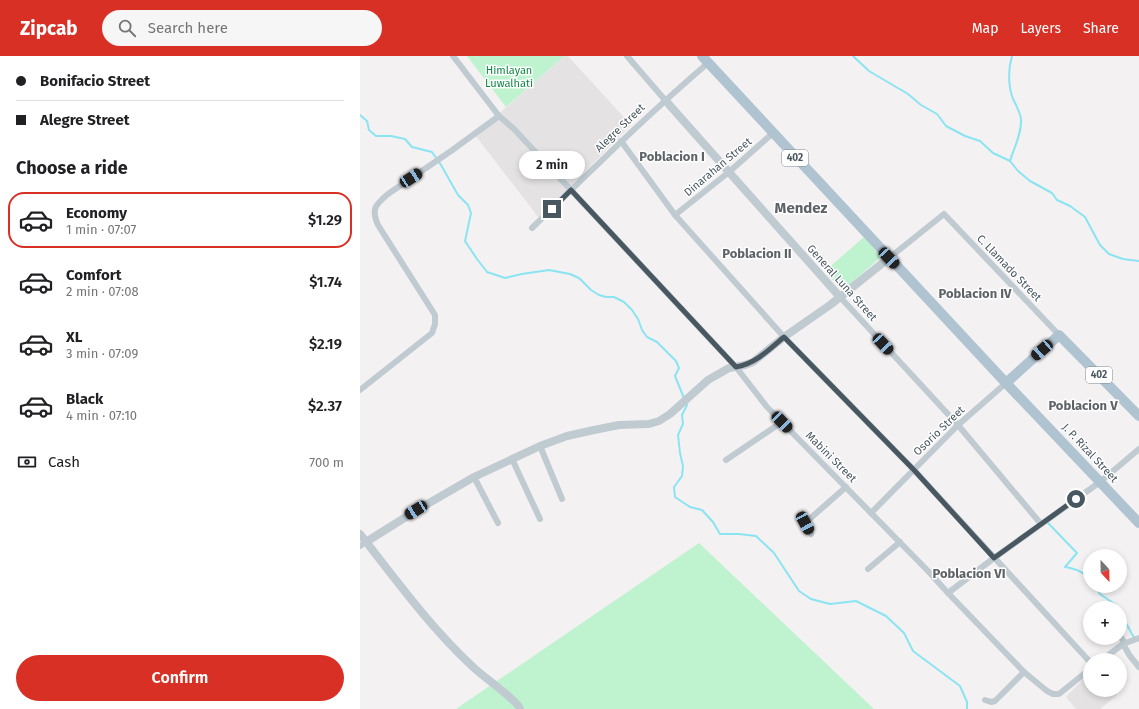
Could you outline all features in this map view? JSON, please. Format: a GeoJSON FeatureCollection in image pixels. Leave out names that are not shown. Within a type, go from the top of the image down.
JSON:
{"type":"FeatureCollection","features":[{"type":"Feature","properties":{"kind":"main road","name":"402"},"geometry":{"type":"LineString","coordinates":[[705,60],[1006,383]]}},
{"type":"Feature","properties":{"kind":"main road","name":"402"},"geometry":{"type":"LineString","coordinates":[[1059,335],[1139,416]]}},
{"type":"Feature","properties":{"kind":"main road"},"geometry":{"type":"LineString","coordinates":[[1006,383],[1059,335]]}},
{"type":"Feature","properties":{"kind":"main road","name":"J. P. Rizal Street"},"geometry":{"type":"LineString","coordinates":[[1006,383],[1139,523]]}},
{"type":"Feature","properties":{"kind":"street","name":"Mabini Street"},"geometry":{"type":"LineString","coordinates":[[452,56],[499,116],[514,129],[736,367],[767,407],[900,542],[1024,672],[1047,691],[1053,694],[1059,694],[1083,675]]}},
{"type":"Feature","properties":{"kind":"street","name":"General Luna Street"},"geometry":{"type":"LineString","coordinates":[[627,56],[840,297],[958,425],[1041,524]]}},
{"type":"Feature","properties":{"kind":"street","name":"Alegre Street"},"geometry":{"type":"LineString","coordinates":[[532,228],[705,60]]}},
{"type":"Feature","properties":{"kind":"street"},"geometry":{"type":"LineString","coordinates":[[360,390],[432,333],[436,324],[435,315],[378,225],[374,209],[388,194],[423,171],[499,116]]}},
{"type":"Feature","properties":{"kind":"street","name":"Dinarahan Street"},"geometry":{"type":"LineString","coordinates":[[675,215],[729,172],[773,133]]}},
{"type":"Feature","properties":{"kind":"street"},"geometry":{"type":"LineString","coordinates":[[621,141],[675,215],[784,337],[914,470],[1083,654]]}},
{"type":"Feature","properties":{"kind":"street","name":"C. Llamado Street"},"geometry":{"type":"LineString","coordinates":[[889,258],[944,214],[1059,335]]}},
{"type":"Feature","properties":{"kind":"street"},"geometry":{"type":"LineString","coordinates":[[363,544],[416,510],[474,477],[540,446],[567,436],[594,430],[619,425],[649,424],[659,421],[679,407],[708,380],[720,373],[753,362],[784,337],[840,297],[889,258]]}},
{"type":"Feature","properties":{"kind":"street","name":"Osorio Street"},"geometry":{"type":"LineString","coordinates":[[871,513],[958,425],[1006,383]]}},
{"type":"Feature","properties":{"kind":"street"},"geometry":{"type":"LineString","coordinates":[[726,460],[782,422]]}},
{"type":"Feature","properties":{"kind":"street"},"geometry":{"type":"LineString","coordinates":[[540,446],[562,499]]}},
{"type":"Feature","properties":{"kind":"street"},"geometry":{"type":"LineString","coordinates":[[948,593],[1100,482],[1139,449]]}},
{"type":"Feature","properties":{"kind":"street"},"geometry":{"type":"LineString","coordinates":[[512,459],[540,519]]}},
{"type":"Feature","properties":{"kind":"street"},"geometry":{"type":"LineString","coordinates":[[474,477],[498,523]]}},
{"type":"Feature","properties":{"kind":"street"},"geometry":{"type":"LineString","coordinates":[[811,534],[805,523],[846,487]]}},
{"type":"Feature","properties":{"kind":"street"},"geometry":{"type":"LineString","coordinates":[[360,534],[363,544],[459,654],[487,680],[512,698],[520,706],[520,709]]}},
{"type":"Feature","properties":{"kind":"street"},"geometry":{"type":"LineString","coordinates":[[868,569],[900,542]]}},
{"type":"Feature","properties":{"kind":"street"},"geometry":{"type":"LineString","coordinates":[[1127,643],[1139,638]]}},
{"type":"Feature","properties":{"kind":"street"},"geometry":{"type":"LineString","coordinates":[[1112,653],[1123,645]]}},
{"type":"Feature","properties":{"kind":"street"},"geometry":{"type":"LineString","coordinates":[[1127,645],[1130,656],[1139,667]]}},
{"type":"Feature","properties":{"kind":"street"},"geometry":{"type":"LineString","coordinates":[[984,700],[991,702],[995,701],[1024,672]]}},
{"type":"Feature","properties":{"kind":"shaded area"},"geometry":{"type":"Polygon","coordinates":[[[564,56],[568,56],[631,125],[539,218],[475,135],[564,56]]]}},
{"type":"Feature","properties":{"kind":"shaded area"},"geometry":{"type":"Polygon","coordinates":[[[1083,679],[1083,697],[1115,697],[1100,709],[1076,709],[1066,697],[1083,679]]]}},
{"type":"Feature","properties":{"kind":"green space","name":"Himlayan Luwalhati"},"geometry":{"type":"Polygon","coordinates":[[[467,56],[564,56],[506,107],[467,56]]]}},
{"type":"Feature","properties":{"kind":"green space"},"geometry":{"type":"Polygon","coordinates":[[[864,237],[881,257],[842,291],[825,271],[864,237]]]}},
{"type":"Feature","properties":{"kind":"green space"},"geometry":{"type":"Polygon","coordinates":[[[699,543],[874,709],[456,709],[699,543]]]}},
{"type":"Feature","properties":{"kind":"waterway"},"geometry":{"type":"LineString","coordinates":[[853,56],[869,71],[908,94],[921,105],[937,114],[946,126],[965,136],[980,141],[993,153],[1010,161],[1018,171],[1030,181],[1052,193],[1057,200],[1070,206],[1085,217],[1100,245],[1109,254],[1123,259],[1139,261]]}},
{"type":"Feature","properties":{"kind":"waterway"},"geometry":{"type":"LineString","coordinates":[[1010,161],[1019,135],[1021,124],[1021,119],[1011,94],[1009,83],[1009,72],[1012,56]]}},
{"type":"Feature","properties":{"kind":"waterway"},"geometry":{"type":"LineString","coordinates":[[360,115],[367,121],[369,130],[376,136],[391,136],[405,139],[412,147],[432,152],[458,195],[468,205],[471,213],[465,241],[487,272],[505,278],[549,270],[570,274],[579,278],[591,290],[599,295],[614,297],[624,302],[638,319],[642,330],[647,337],[657,342],[676,361],[679,368],[675,376],[684,398]]}},
{"type":"Feature","properties":{"kind":"waterway"},"geometry":{"type":"LineString","coordinates":[[686,402],[687,405],[682,415],[683,424],[678,435],[683,466],[682,476],[674,487],[675,497],[690,507],[702,510],[713,522],[720,534],[756,536],[774,553],[799,591],[811,599],[830,604],[856,601],[886,616],[904,633],[913,651],[960,686],[967,702],[967,709]]}},
{"type":"Feature","properties":{"kind":"waterway"},"geometry":{"type":"LineString","coordinates":[[1048,523],[1077,553],[1065,567],[1083,573]]}},
{"type":"Feature","properties":{"kind":"waterway"},"geometry":{"type":"LineString","coordinates":[[1099,593],[1110,601]]}},
{"type":"Feature","properties":{"kind":"waterway"},"geometry":{"type":"LineString","coordinates":[[1127,625],[1133,636],[1136,638]]}},
{"type":"Feature","properties":{"kind":"district","name":"Poblacion I"},"geometry":{"type":"Point","coordinates":[672,156]}},
{"type":"Feature","properties":{"kind":"district","name":"Mendez"},"geometry":{"type":"Point","coordinates":[801,208]}},
{"type":"Feature","properties":{"kind":"district","name":"Poblacion II"},"geometry":{"type":"Point","coordinates":[757,253]}},
{"type":"Feature","properties":{"kind":"district","name":"Poblacion IV"},"geometry":{"type":"Point","coordinates":[975,293]}},
{"type":"Feature","properties":{"kind":"district","name":"Poblacion V"},"geometry":{"type":"Point","coordinates":[1083,405]}},
{"type":"Feature","properties":{"kind":"district","name":"Poblacion VI"},"geometry":{"type":"Point","coordinates":[969,573]}},
{"type":"Feature","properties":{"kind":"route"},"geometry":{"type":"LineString","coordinates":[[552,209],[571,190],[736,367],[753,362],[784,337],[914,470],[994,558],[1076,499]]}}]}
